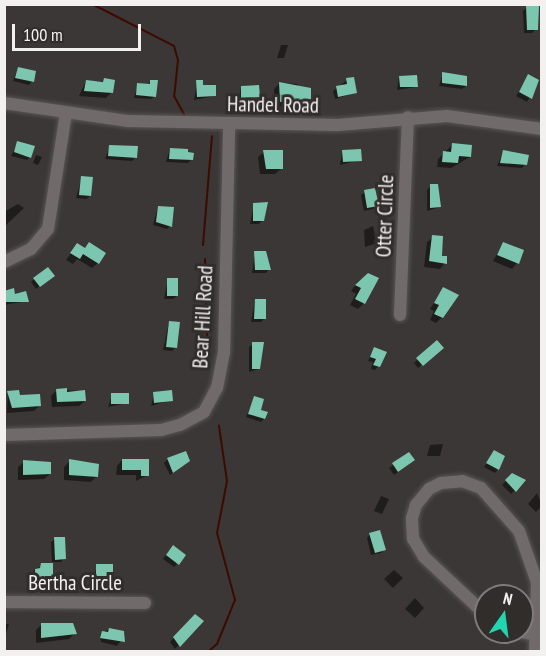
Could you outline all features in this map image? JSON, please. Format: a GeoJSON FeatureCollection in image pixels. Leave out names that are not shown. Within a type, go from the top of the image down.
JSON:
{"type":"FeatureCollection","features":[{"type":"Feature","properties":{"kind":"street","name":"Handel Road"},"geometry":{"type":"LineString","coordinates":[[4,104],[127,121],[338,125],[408,117],[470,117],[542,129]]}},
{"type":"Feature","properties":{"kind":"street"},"geometry":{"type":"LineString","coordinates":[[4,262],[31,249],[48,229],[66,113]]}},
{"type":"Feature","properties":{"kind":"street","name":"Otter Circle"},"geometry":{"type":"LineString","coordinates":[[400,315],[408,117]]}},
{"type":"Feature","properties":{"kind":"street","name":"Bear Hill Road"},"geometry":{"type":"LineString","coordinates":[[4,435],[161,430],[180,425],[204,412],[217,388],[224,353],[229,124]]}},
{"type":"Feature","properties":{"kind":"street"},"geometry":{"type":"LineString","coordinates":[[474,604],[424,557],[413,539],[412,518],[416,505],[424,494],[441,483],[462,481],[481,488],[519,531],[537,582],[539,636],[535,651]]}},
{"type":"Feature","properties":{"kind":"street","name":"Bertha Circle"},"geometry":{"type":"LineString","coordinates":[[4,602],[146,603]]}},
{"type":"Feature","properties":{"kind":"building"},"geometry":{"type":"Polygon","coordinates":[[[526,6],[539,6],[538,30],[527,30],[526,6]]]}},
{"type":"Feature","properties":{"kind":"building"},"geometry":{"type":"Polygon","coordinates":[[[18,67],[36,71],[34,82],[15,78],[18,67]]]}},
{"type":"Feature","properties":{"kind":"building"},"geometry":{"type":"Polygon","coordinates":[[[442,72],[467,76],[467,86],[442,83],[442,72]]]}},
{"type":"Feature","properties":{"kind":"building"},"geometry":{"type":"Polygon","coordinates":[[[528,74],[539,80],[532,99],[519,92],[528,74]]]}},
{"type":"Feature","properties":{"kind":"building"},"geometry":{"type":"Polygon","coordinates":[[[417,75],[418,87],[400,87],[399,76],[417,75]]]}},
{"type":"Feature","properties":{"kind":"building"},"geometry":{"type":"Polygon","coordinates":[[[354,77],[357,93],[338,97],[336,86],[347,84],[346,78],[354,77]]]}},
{"type":"Feature","properties":{"kind":"building"},"geometry":{"type":"Polygon","coordinates":[[[104,78],[115,80],[113,93],[84,91],[86,80],[103,82],[104,78]]]}},
{"type":"Feature","properties":{"kind":"building"},"geometry":{"type":"Polygon","coordinates":[[[150,80],[158,80],[156,97],[136,95],[137,83],[150,84],[150,80]]]}},
{"type":"Feature","properties":{"kind":"building"},"geometry":{"type":"Polygon","coordinates":[[[196,80],[203,80],[203,85],[216,85],[216,96],[197,97],[196,80]]]}},
{"type":"Feature","properties":{"kind":"building"},"geometry":{"type":"Polygon","coordinates":[[[279,82],[311,88],[311,99],[280,102],[279,82]]]}},
{"type":"Feature","properties":{"kind":"building"},"geometry":{"type":"Polygon","coordinates":[[[259,85],[260,97],[241,98],[241,86],[259,85]]]}},
{"type":"Feature","properties":{"kind":"building"},"geometry":{"type":"Polygon","coordinates":[[[17,141],[35,146],[31,158],[14,152],[17,141]]]}},
{"type":"Feature","properties":{"kind":"building"},"geometry":{"type":"Polygon","coordinates":[[[452,143],[472,145],[471,157],[459,156],[458,163],[442,162],[443,151],[451,152],[452,143]]]}},
{"type":"Feature","properties":{"kind":"building"},"geometry":{"type":"Polygon","coordinates":[[[109,145],[138,146],[137,158],[108,156],[109,145]]]}},
{"type":"Feature","properties":{"kind":"building"},"geometry":{"type":"Polygon","coordinates":[[[170,148],[188,149],[188,152],[194,153],[193,160],[169,159],[170,148]]]}},
{"type":"Feature","properties":{"kind":"building"},"geometry":{"type":"Polygon","coordinates":[[[361,149],[362,161],[343,162],[342,150],[361,149]]]}},
{"type":"Feature","properties":{"kind":"building"},"geometry":{"type":"Polygon","coordinates":[[[263,150],[283,150],[283,169],[266,169],[263,150]]]}},
{"type":"Feature","properties":{"kind":"building"},"geometry":{"type":"Polygon","coordinates":[[[503,150],[529,155],[527,165],[500,163],[503,150]]]}},
{"type":"Feature","properties":{"kind":"building"},"geometry":{"type":"Polygon","coordinates":[[[81,176],[93,177],[91,196],[79,195],[81,176]]]}},
{"type":"Feature","properties":{"kind":"building"},"geometry":{"type":"Polygon","coordinates":[[[430,184],[438,184],[441,207],[430,208],[430,184]]]}},
{"type":"Feature","properties":{"kind":"building"},"geometry":{"type":"Polygon","coordinates":[[[375,188],[379,206],[367,208],[364,190],[375,188]]]}},
{"type":"Feature","properties":{"kind":"building"},"geometry":{"type":"Polygon","coordinates":[[[268,202],[264,221],[253,221],[253,203],[268,202]]]}},
{"type":"Feature","properties":{"kind":"building"},"geometry":{"type":"Polygon","coordinates":[[[158,206],[174,207],[172,227],[156,222],[158,206]]]}},
{"type":"Feature","properties":{"kind":"building"},"geometry":{"type":"Polygon","coordinates":[[[432,235],[443,236],[442,256],[447,256],[447,264],[429,261],[432,235]]]}},
{"type":"Feature","properties":{"kind":"building"},"geometry":{"type":"Polygon","coordinates":[[[89,242],[106,253],[99,264],[83,254],[80,259],[70,253],[77,243],[85,248],[89,242]]]}},
{"type":"Feature","properties":{"kind":"building"},"geometry":{"type":"Polygon","coordinates":[[[503,242],[524,250],[519,264],[497,255],[503,242]]]}},
{"type":"Feature","properties":{"kind":"building"},"geometry":{"type":"Polygon","coordinates":[[[254,251],[266,251],[271,270],[255,270],[254,251]]]}},
{"type":"Feature","properties":{"kind":"building"},"geometry":{"type":"Polygon","coordinates":[[[48,267],[55,276],[40,287],[33,278],[48,267]]]}},
{"type":"Feature","properties":{"kind":"building"},"geometry":{"type":"Polygon","coordinates":[[[368,273],[379,278],[365,304],[355,299],[361,288],[355,285],[368,273]]]}},
{"type":"Feature","properties":{"kind":"building"},"geometry":{"type":"Polygon","coordinates":[[[167,278],[178,278],[178,296],[167,296],[167,278]]]}},
{"type":"Feature","properties":{"kind":"building"},"geometry":{"type":"Polygon","coordinates":[[[443,287],[459,295],[443,318],[434,314],[439,305],[434,303],[443,287]]]}},
{"type":"Feature","properties":{"kind":"building"},"geometry":{"type":"Polygon","coordinates":[[[14,288],[15,294],[26,291],[29,302],[4,302],[4,291],[14,288]]]}},
{"type":"Feature","properties":{"kind":"building"},"geometry":{"type":"Polygon","coordinates":[[[255,299],[266,299],[266,319],[254,319],[255,299]]]}},
{"type":"Feature","properties":{"kind":"building"},"geometry":{"type":"Polygon","coordinates":[[[169,321],[180,322],[177,348],[166,347],[169,321]]]}},
{"type":"Feature","properties":{"kind":"building"},"geometry":{"type":"Polygon","coordinates":[[[437,340],[444,348],[423,366],[416,358],[437,340]]]}},
{"type":"Feature","properties":{"kind":"building"},"geometry":{"type":"Polygon","coordinates":[[[252,342],[264,342],[260,369],[252,369],[252,342]]]}},
{"type":"Feature","properties":{"kind":"building"},"geometry":{"type":"Polygon","coordinates":[[[374,347],[387,352],[380,367],[373,365],[376,359],[370,357],[374,347]]]}},
{"type":"Feature","properties":{"kind":"building"},"geometry":{"type":"Polygon","coordinates":[[[67,388],[67,392],[85,390],[86,401],[57,402],[56,389],[67,388]]]}},
{"type":"Feature","properties":{"kind":"building"},"geometry":{"type":"Polygon","coordinates":[[[19,390],[20,395],[40,394],[41,406],[12,408],[7,391],[19,390]]]}},
{"type":"Feature","properties":{"kind":"building"},"geometry":{"type":"Polygon","coordinates":[[[172,390],[173,401],[154,403],[153,392],[172,390]]]}},
{"type":"Feature","properties":{"kind":"building"},"geometry":{"type":"Polygon","coordinates":[[[111,393],[129,393],[129,404],[111,404],[111,393]]]}},
{"type":"Feature","properties":{"kind":"building"},"geometry":{"type":"Polygon","coordinates":[[[254,396],[264,399],[261,410],[268,412],[265,419],[248,414],[254,396]]]}},
{"type":"Feature","properties":{"kind":"building"},"geometry":{"type":"Polygon","coordinates":[[[494,450],[505,456],[499,470],[486,463],[494,450]]]}},
{"type":"Feature","properties":{"kind":"building"},"geometry":{"type":"Polygon","coordinates":[[[186,451],[190,461],[173,473],[167,458],[186,451]]]}},
{"type":"Feature","properties":{"kind":"building"},"geometry":{"type":"Polygon","coordinates":[[[409,452],[415,460],[398,472],[392,463],[409,452]]]}},
{"type":"Feature","properties":{"kind":"building"},"geometry":{"type":"Polygon","coordinates":[[[69,459],[99,464],[98,477],[69,475],[69,459]]]}},
{"type":"Feature","properties":{"kind":"building"},"geometry":{"type":"Polygon","coordinates":[[[122,459],[149,459],[149,476],[141,476],[141,470],[122,470],[122,459]]]}},
{"type":"Feature","properties":{"kind":"building"},"geometry":{"type":"Polygon","coordinates":[[[23,460],[51,462],[51,474],[23,475],[23,460]]]}},
{"type":"Feature","properties":{"kind":"building"},"geometry":{"type":"Polygon","coordinates":[[[512,473],[526,480],[516,492],[505,480],[512,473]]]}},
{"type":"Feature","properties":{"kind":"building"},"geometry":{"type":"Polygon","coordinates":[[[380,530],[386,550],[375,553],[369,533],[380,530]]]}},
{"type":"Feature","properties":{"kind":"building"},"geometry":{"type":"Polygon","coordinates":[[[54,537],[65,537],[66,559],[55,560],[54,537]]]}},
{"type":"Feature","properties":{"kind":"building"},"geometry":{"type":"Polygon","coordinates":[[[173,545],[186,555],[179,565],[166,555],[173,545]]]}},
{"type":"Feature","properties":{"kind":"building"},"geometry":{"type":"Polygon","coordinates":[[[41,563],[53,563],[53,579],[35,579],[35,569],[40,568],[41,563]]]}},
{"type":"Feature","properties":{"kind":"building"},"geometry":{"type":"Polygon","coordinates":[[[96,564],[113,564],[113,576],[96,576],[96,564]]]}},
{"type":"Feature","properties":{"kind":"building"},"geometry":{"type":"Polygon","coordinates":[[[195,614],[204,621],[180,647],[173,637],[195,614]]]}},
{"type":"Feature","properties":{"kind":"building"},"geometry":{"type":"Polygon","coordinates":[[[41,623],[73,623],[77,634],[41,638],[41,623]]]}},
{"type":"Feature","properties":{"kind":"building"},"geometry":{"type":"Polygon","coordinates":[[[109,628],[124,631],[125,642],[100,638],[102,631],[108,632],[109,628]]]}},
{"type":"Feature","properties":{"kind":"waterway"},"geometry":{"type":"LineString","coordinates":[[92,4],[174,46],[178,60],[174,96],[184,114]]}},
{"type":"Feature","properties":{"kind":"waterway"},"geometry":{"type":"LineString","coordinates":[[203,245],[212,136]]}},
{"type":"Feature","properties":{"kind":"waterway"},"geometry":{"type":"LineString","coordinates":[[205,259],[207,342]]}},
{"type":"Feature","properties":{"kind":"waterway"},"geometry":{"type":"LineString","coordinates":[[208,652],[217,644],[235,600],[217,533],[227,481],[219,426]]}}]}
